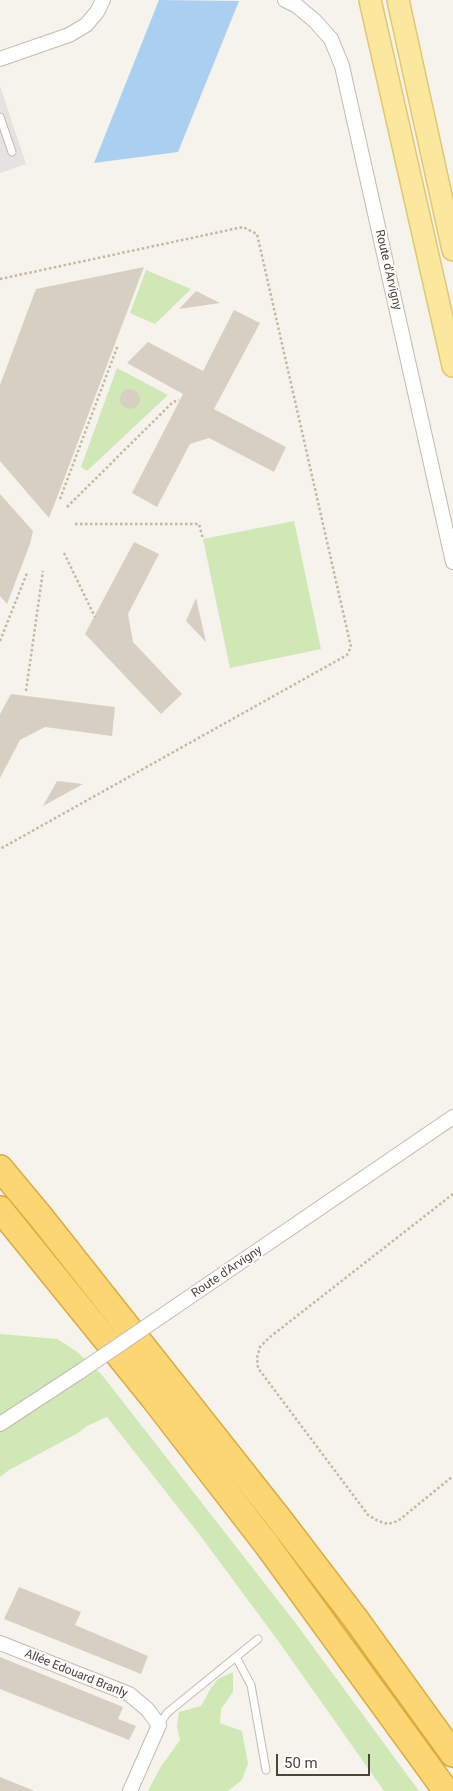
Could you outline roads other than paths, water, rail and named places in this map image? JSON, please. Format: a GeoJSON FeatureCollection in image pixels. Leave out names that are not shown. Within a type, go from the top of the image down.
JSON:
{"type":"FeatureCollection","features":[{"type":"Feature","properties":{"kind":"highway"},"geometry":{"type":"LineString","coordinates":[[0,1168],[277,1516],[355,1618],[453,1754]]}},
{"type":"Feature","properties":{"kind":"highway"},"geometry":{"type":"LineString","coordinates":[[0,1208],[154,1399],[261,1537],[446,1791]]}},
{"type":"Feature","properties":{"kind":"main road"},"geometry":{"type":"LineString","coordinates":[[370,0],[453,366]]}},
{"type":"Feature","properties":{"kind":"main road"},"geometry":{"type":"LineString","coordinates":[[398,0],[453,250]]}},
{"type":"Feature","properties":{"kind":"street"},"geometry":{"type":"LineString","coordinates":[[0,59],[69,35],[86,25],[97,12],[103,0]]}},
{"type":"Feature","properties":{"kind":"street","name":"Route d'Arvigny"},"geometry":{"type":"LineString","coordinates":[[285,0],[297,6],[315,20],[331,39],[342,66],[453,562]]}},
{"type":"Feature","properties":{"kind":"street","name":"Route d'Arvigny"},"geometry":{"type":"LineString","coordinates":[[0,1424],[169,1312],[427,1137],[453,1117]]}},
{"type":"Feature","properties":{"kind":"street","name":"Allée Edouard Branly"},"geometry":{"type":"LineString","coordinates":[[0,1644],[129,1694],[147,1709],[159,1725]]}},
{"type":"Feature","properties":{"kind":"street"},"geometry":{"type":"LineString","coordinates":[[130,1791],[159,1725]]}},
{"type":"Feature","properties":{"kind":"lane"},"geometry":{"type":"LineString","coordinates":[[0,116],[12,152]]}},
{"type":"Feature","properties":{"kind":"lane"},"geometry":{"type":"LineString","coordinates":[[159,1725],[167,1713],[258,1640]]}},
{"type":"Feature","properties":{"kind":"lane"},"geometry":{"type":"LineString","coordinates":[[236,1657],[251,1685],[266,1770]]}},
{"type":"Feature","properties":{"kind":"water"},"geometry":{"type":"Polygon","coordinates":[[[159,0],[239,1],[178,152],[94,163],[159,0]]]}}]}
